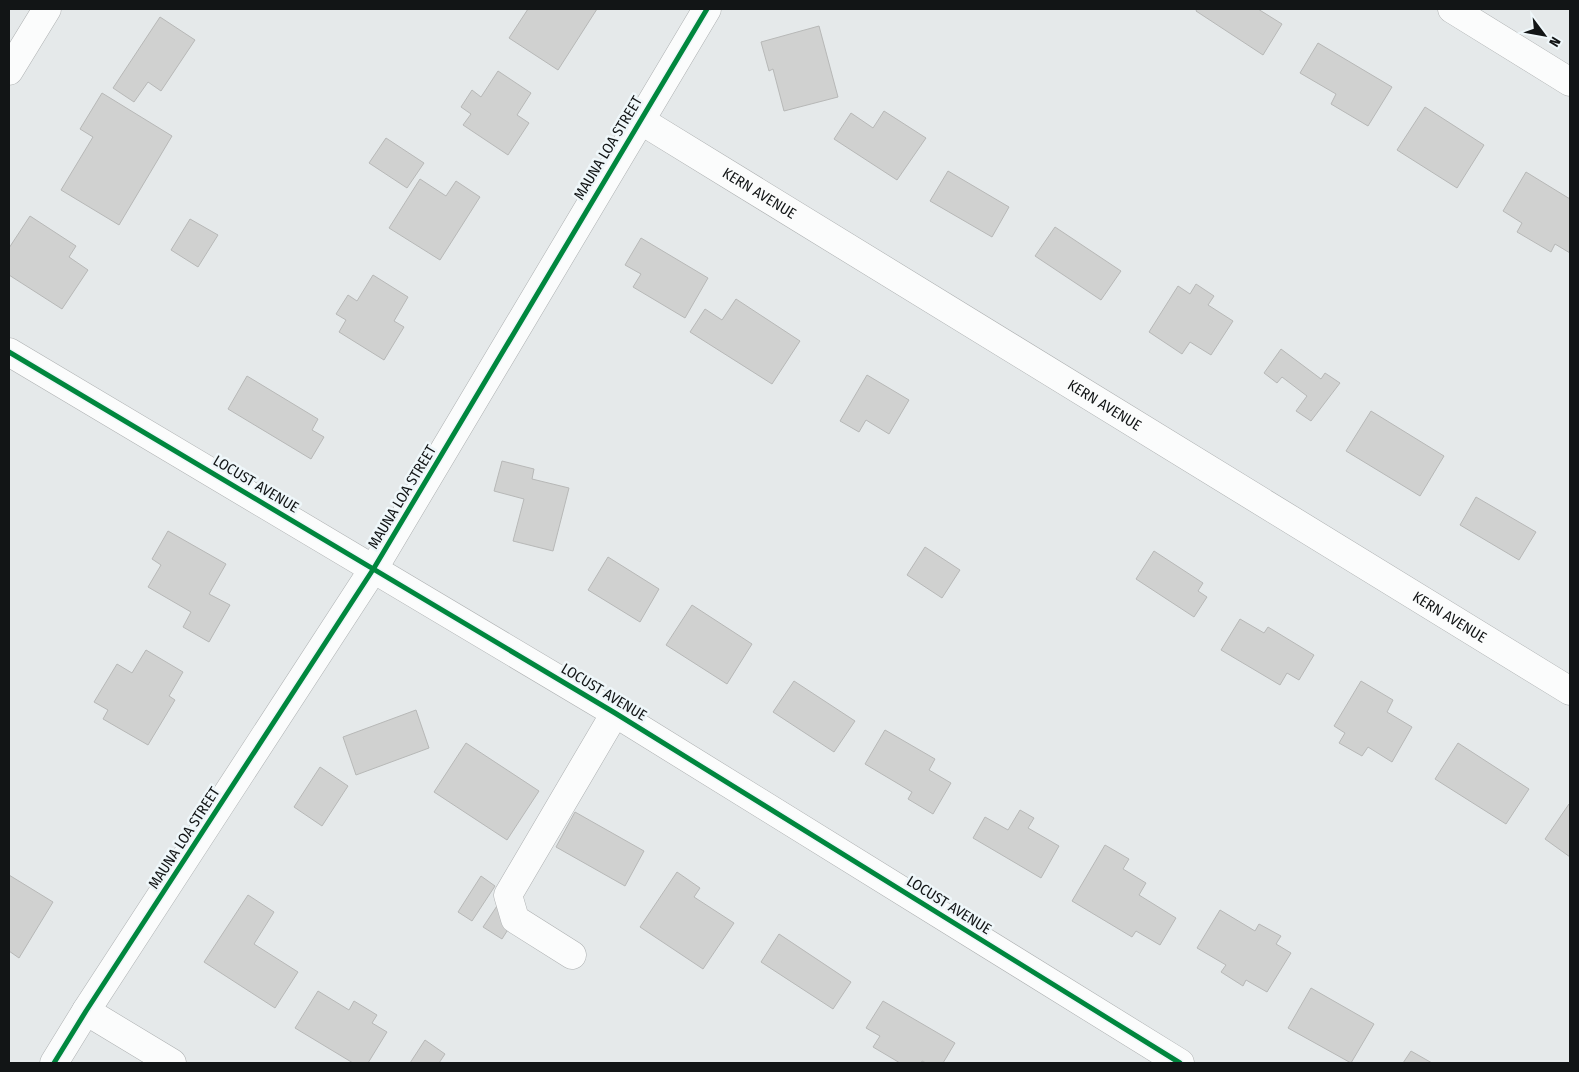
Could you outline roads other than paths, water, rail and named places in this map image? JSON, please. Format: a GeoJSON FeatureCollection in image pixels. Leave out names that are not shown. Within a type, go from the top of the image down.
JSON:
{"type":"FeatureCollection","features":[{"type":"Feature","properties":{"kind":"street"},"geometry":{"type":"LineString","coordinates":[[9,71],[47,9]]}},
{"type":"Feature","properties":{"kind":"street","name":"MAUNA LOA STREET"},"geometry":{"type":"LineString","coordinates":[[54,1063],[374,568],[707,9]]}},
{"type":"Feature","properties":{"kind":"street"},"geometry":{"type":"LineString","coordinates":[[1452,9],[1570,82]]}},
{"type":"Feature","properties":{"kind":"street","name":"KERN AVENUE"},"geometry":{"type":"LineString","coordinates":[[640,120],[1570,691]]}},
{"type":"Feature","properties":{"kind":"street","name":"LOCUST AVENUE"},"geometry":{"type":"LineString","coordinates":[[9,352],[615,713],[1180,1063]]}},
{"type":"Feature","properties":{"kind":"street"},"geometry":{"type":"LineString","coordinates":[[572,955],[515,919],[508,894],[615,713]]}},
{"type":"Feature","properties":{"kind":"street"},"geometry":{"type":"LineString","coordinates":[[86,1011],[172,1063]]}}]}
